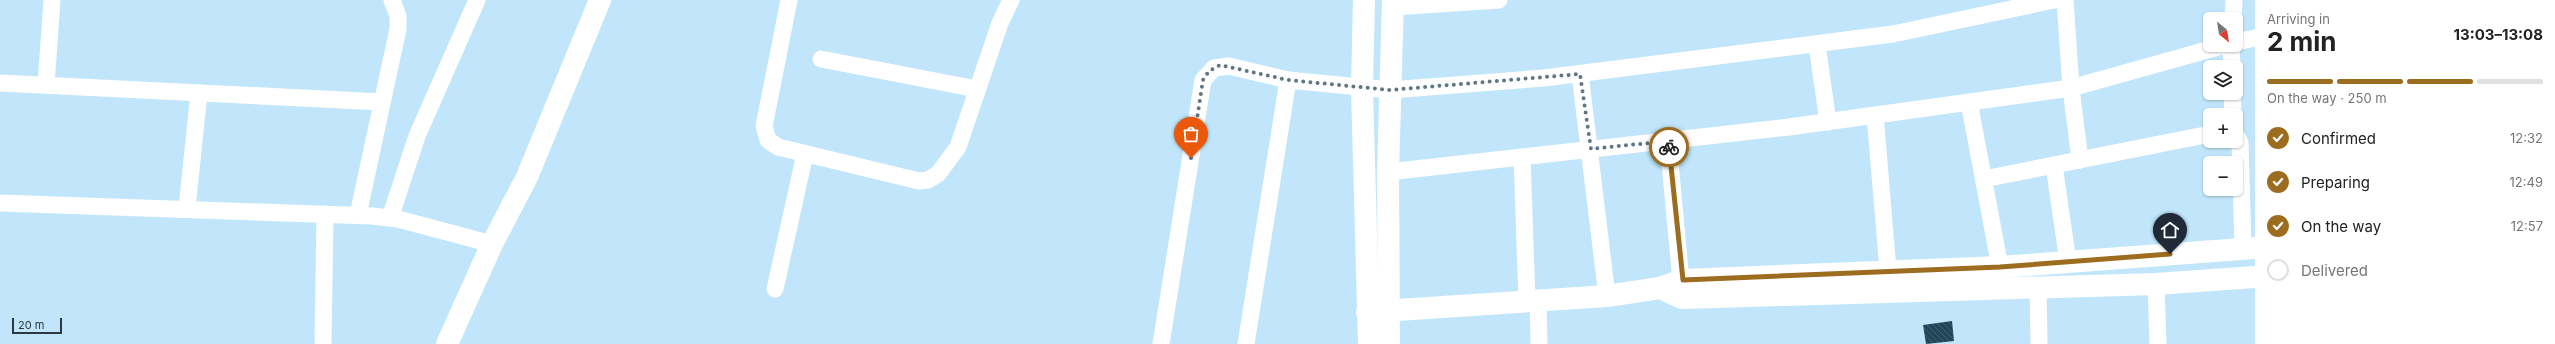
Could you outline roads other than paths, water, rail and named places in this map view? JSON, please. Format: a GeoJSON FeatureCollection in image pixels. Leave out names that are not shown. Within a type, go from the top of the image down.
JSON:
{"type":"FeatureCollection","features":[{"type":"Feature","properties":{"kind":"main road"},"geometry":{"type":"LineString","coordinates":[[447,344],[492,244],[527,177],[600,0]]}},
{"type":"Feature","properties":{"kind":"main road"},"geometry":{"type":"LineString","coordinates":[[1364,0],[1362,88],[1378,312],[1390,344]]}},
{"type":"Feature","properties":{"kind":"main road"},"geometry":{"type":"LineString","coordinates":[[1369,344],[1378,312],[1388,172],[1393,4]]}},
{"type":"Feature","properties":{"kind":"main road"},"geometry":{"type":"LineString","coordinates":[[1682,289],[1888,270],[2000,267],[2249,248]]}},
{"type":"Feature","properties":{"kind":"main road"},"geometry":{"type":"LineString","coordinates":[[1378,312],[1608,296],[1660,288],[2038,288],[2156,284],[2255,277]]}},
{"type":"Feature","properties":{"kind":"street"},"geometry":{"type":"LineString","coordinates":[[46,85],[52,0]]}},
{"type":"Feature","properties":{"kind":"street"},"geometry":{"type":"LineString","coordinates":[[358,215],[398,29],[398,16],[392,0]]}},
{"type":"Feature","properties":{"kind":"street"},"geometry":{"type":"LineString","coordinates":[[390,218],[417,136],[478,0]]}},
{"type":"Feature","properties":{"kind":"street"},"geometry":{"type":"LineString","coordinates":[[790,0],[764,126],[764,134],[768,140],[778,147],[919,181],[928,180],[946,165],[958,147],[977,89],[1011,0]]}},
{"type":"Feature","properties":{"kind":"street"},"geometry":{"type":"LineString","coordinates":[[1393,4],[1499,0]]}},
{"type":"Feature","properties":{"kind":"street"},"geometry":{"type":"LineString","coordinates":[[1162,344],[1206,75],[1220,65],[1288,80],[1390,90],[1580,74],[1817,45],[1893,34],[2054,0]]}},
{"type":"Feature","properties":{"kind":"street"},"geometry":{"type":"LineString","coordinates":[[2065,0],[2071,88],[2080,160]]}},
{"type":"Feature","properties":{"kind":"street"},"geometry":{"type":"LineString","coordinates":[[2233,12],[2234,0]]}},
{"type":"Feature","properties":{"kind":"street"},"geometry":{"type":"LineString","coordinates":[[2243,41],[2255,38]]}},
{"type":"Feature","properties":{"kind":"street"},"geometry":{"type":"LineString","coordinates":[[1817,45],[1828,122]]}},
{"type":"Feature","properties":{"kind":"street"},"geometry":{"type":"LineString","coordinates":[[1388,172],[1828,122],[2071,88],[2203,51]]}},
{"type":"Feature","properties":{"kind":"street"},"geometry":{"type":"LineString","coordinates":[[821,59],[977,89]]}},
{"type":"Feature","properties":{"kind":"street"},"geometry":{"type":"LineString","coordinates":[[1580,74],[1591,149],[1608,296]]}},
{"type":"Feature","properties":{"kind":"street"},"geometry":{"type":"LineString","coordinates":[[1246,344],[1288,80]]}},
{"type":"Feature","properties":{"kind":"street"},"geometry":{"type":"LineString","coordinates":[[0,83],[382,102]]}},
{"type":"Feature","properties":{"kind":"street"},"geometry":{"type":"LineString","coordinates":[[187,208],[198,93]]}},
{"type":"Feature","properties":{"kind":"street"},"geometry":{"type":"LineString","coordinates":[[1969,102],[2000,267]]}},
{"type":"Feature","properties":{"kind":"street"},"geometry":{"type":"LineString","coordinates":[[1875,116],[1888,270]]}},
{"type":"Feature","properties":{"kind":"street"},"geometry":{"type":"LineString","coordinates":[[1984,179],[2203,135]]}},
{"type":"Feature","properties":{"kind":"street"},"geometry":{"type":"LineString","coordinates":[[1668,141],[1682,289]]}},
{"type":"Feature","properties":{"kind":"street"},"geometry":{"type":"LineString","coordinates":[[2240,148],[2249,248]]}},
{"type":"Feature","properties":{"kind":"street"},"geometry":{"type":"LineString","coordinates":[[775,289],[806,154]]}},
{"type":"Feature","properties":{"kind":"street"},"geometry":{"type":"LineString","coordinates":[[1522,157],[1533,301],[1539,344]]}},
{"type":"Feature","properties":{"kind":"street"},"geometry":{"type":"LineString","coordinates":[[2054,165],[2068,262]]}},
{"type":"Feature","properties":{"kind":"street"},"geometry":{"type":"LineString","coordinates":[[0,203],[187,208],[358,215],[390,218],[492,244]]}},
{"type":"Feature","properties":{"kind":"street"},"geometry":{"type":"LineString","coordinates":[[324,344],[325,214]]}},
{"type":"Feature","properties":{"kind":"street"},"geometry":{"type":"LineString","coordinates":[[2156,284],[2158,344]]}},
{"type":"Feature","properties":{"kind":"street"},"geometry":{"type":"LineString","coordinates":[[2038,288],[2039,344]]}}]}
